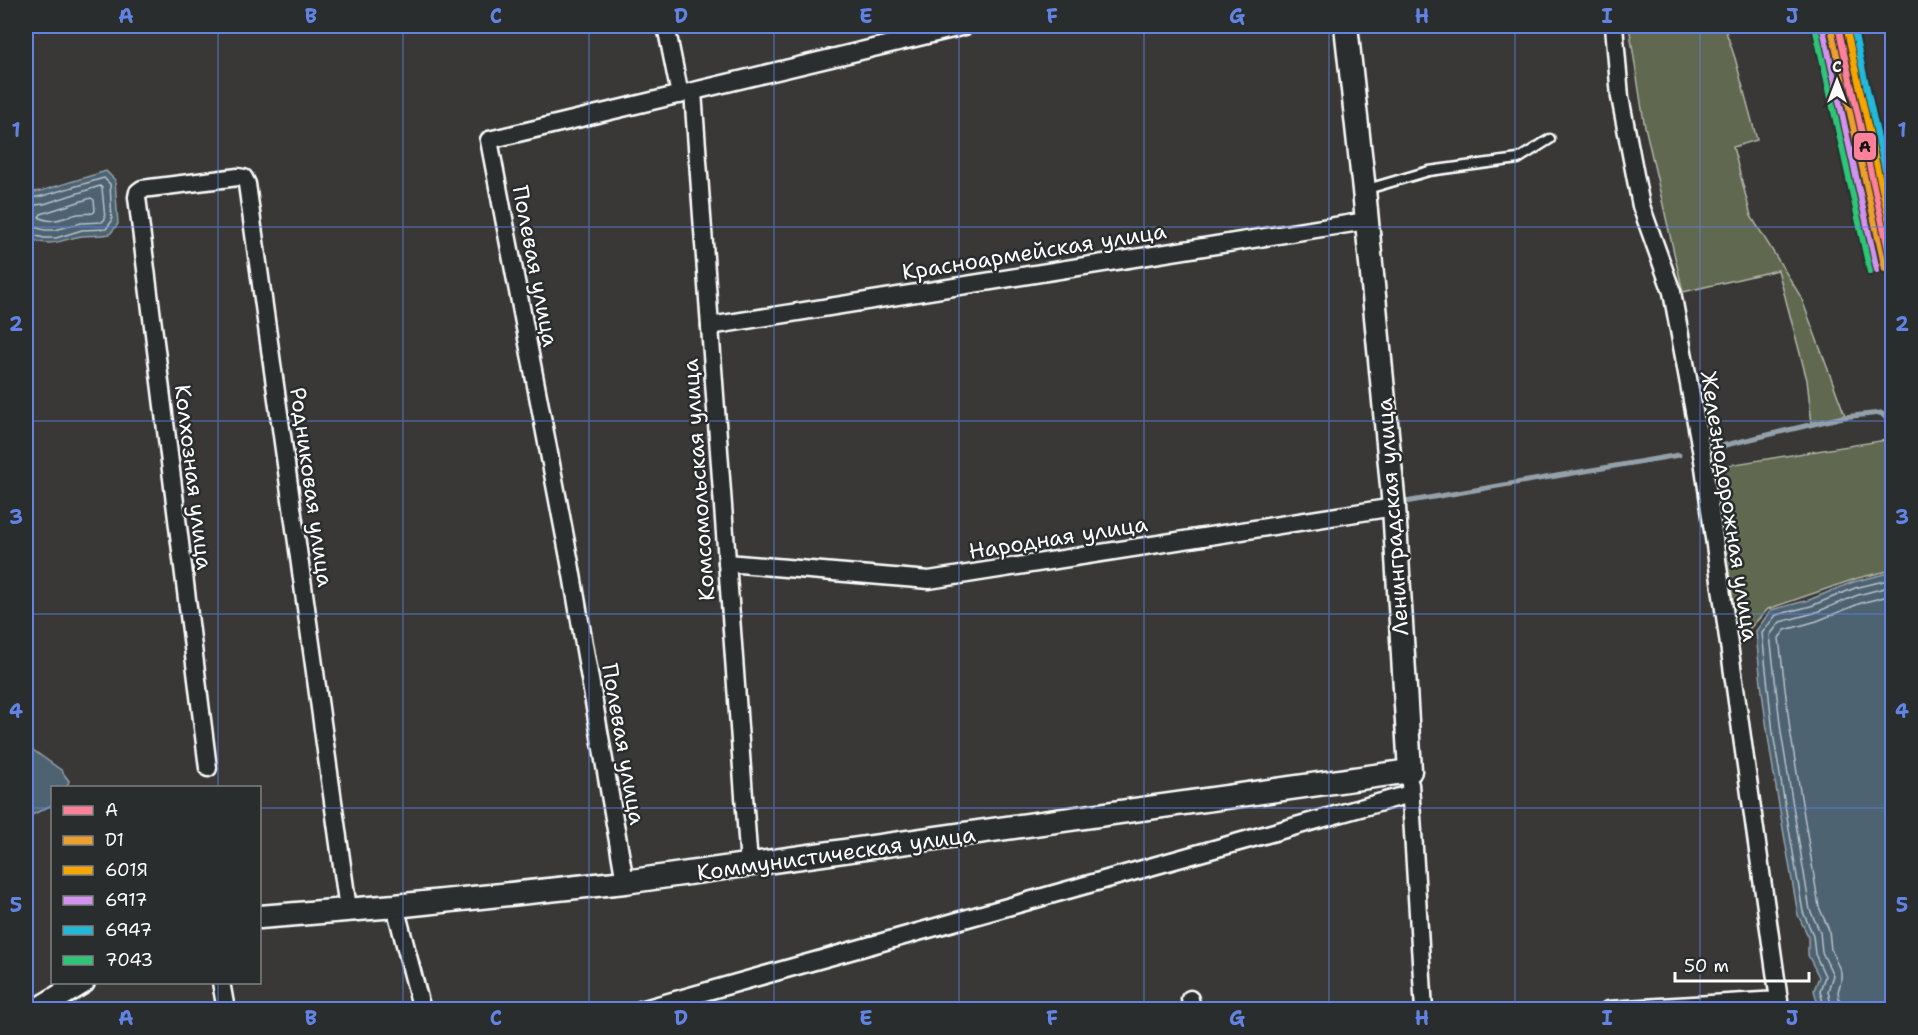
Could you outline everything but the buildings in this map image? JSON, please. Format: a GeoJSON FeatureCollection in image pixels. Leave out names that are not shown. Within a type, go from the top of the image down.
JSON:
{"type":"FeatureCollection","features":[{"type":"Feature","properties":{"kind":"street","name":"Комсомольская улица"},"geometry":{"type":"LineString","coordinates":[[666,26],[687,94],[710,326],[748,865]]}},
{"type":"Feature","properties":{"kind":"street","name":"Полевая улица"},"geometry":{"type":"LineString","coordinates":[[626,882],[570,562],[489,140],[965,26]]}},
{"type":"Feature","properties":{"kind":"street","name":"Ленинградская улица"},"geometry":{"type":"LineString","coordinates":[[1346,26],[1394,507],[1424,1010]]}},
{"type":"Feature","properties":{"kind":"street","name":"Железнодорожная улица"},"geometry":{"type":"LineString","coordinates":[[1608,1010],[1779,1000],[1703,460],[1672,292],[1641,206],[1620,96],[1614,26]]}},
{"type":"Feature","properties":{"kind":"street","name":"Родниковая улица"},"geometry":{"type":"LineString","coordinates":[[138,192],[142,189],[238,177],[244,178],[247,184],[348,909]]}},
{"type":"Feature","properties":{"kind":"street","name":"Колхозная улица"},"geometry":{"type":"LineString","coordinates":[[138,192],[208,768]]}},
{"type":"Feature","properties":{"kind":"street","name":"Красноармейская улица"},"geometry":{"type":"LineString","coordinates":[[710,326],[1366,221]]}},
{"type":"Feature","properties":{"kind":"street","name":"Народная улица"},"geometry":{"type":"LineString","coordinates":[[727,563],[929,580],[1394,507]]}},
{"type":"Feature","properties":{"kind":"street","name":"Коммунистическая улица"},"geometry":{"type":"LineString","coordinates":[[261,917],[395,906],[626,882],[1410,771]]}},
{"type":"Feature","properties":{"kind":"street"},"geometry":{"type":"LineString","coordinates":[[640,1010],[1410,794]]}},
{"type":"Feature","properties":{"kind":"street"},"geometry":{"type":"LineString","coordinates":[[395,906],[422,1010]]}},
{"type":"Feature","properties":{"kind":"street"},"geometry":{"type":"LineString","coordinates":[[38,1010],[80,984]]}},
{"type":"Feature","properties":{"kind":"street"},"geometry":{"type":"LineString","coordinates":[[221,984],[225,1010]]}},
{"type":"Feature","properties":{"kind":"lane"},"geometry":{"type":"LineString","coordinates":[[1364,190],[1429,171],[1518,159],[1550,139]]}},
{"type":"Feature","properties":{"kind":"green space"},"geometry":{"type":"Polygon","coordinates":[[[1629,26],[1724,26],[1757,140],[1733,147],[1751,216],[1801,297],[1846,418],[1812,424],[1807,380],[1778,270],[1683,292],[1644,122],[1629,26]]]}},
{"type":"Feature","properties":{"kind":"green space"},"geometry":{"type":"Polygon","coordinates":[[[1886,440],[1892,459],[1892,570],[1858,578],[1768,609],[1735,644],[1710,468],[1886,440]]]}},
{"type":"Feature","properties":{"kind":"water"},"geometry":{"type":"Polygon","coordinates":[[[106,171],[115,180],[118,224],[110,234],[82,236],[55,243],[43,243],[26,238],[26,193],[41,191],[106,171]]]}},
{"type":"Feature","properties":{"kind":"water"},"geometry":{"type":"Polygon","coordinates":[[[1892,572],[1892,1009],[1819,1009],[1814,990],[1819,977],[1808,955],[1808,936],[1798,915],[1768,738],[1756,631],[1771,610],[1809,600],[1853,582],[1892,572]]]}},
{"type":"Feature","properties":{"kind":"water"},"geometry":{"type":"Polygon","coordinates":[[[26,745],[61,770],[69,781],[67,786],[51,786],[51,806],[26,816],[26,745]]]}},
{"type":"Feature","properties":{"kind":"waterway"},"geometry":{"type":"LineString","coordinates":[[1713,448],[1843,417],[1881,413],[1887,419]]}},
{"type":"Feature","properties":{"kind":"waterway"},"geometry":{"type":"LineString","coordinates":[[1399,503],[1679,455]]}},
{"type":"Feature","properties":{"kind":"transit line","name":"A"},"geometry":{"type":"LineString","coordinates":[[1838,26],[1892,267]]}},
{"type":"Feature","properties":{"kind":"transit line","name":"601Я"},"geometry":{"type":"LineString","coordinates":[[1846,26],[1892,235]]}},
{"type":"Feature","properties":{"kind":"transit line","name":"6947"},"geometry":{"type":"LineString","coordinates":[[1853,26],[1892,201]]}},
{"type":"Feature","properties":{"kind":"transit line","name":"D1"},"geometry":{"type":"LineString","coordinates":[[1831,28],[1885,269]]}},
{"type":"Feature","properties":{"kind":"transit line","name":"6917"},"geometry":{"type":"LineString","coordinates":[[1823,29],[1877,270]]}},
{"type":"Feature","properties":{"kind":"transit line","name":"7043"},"geometry":{"type":"LineString","coordinates":[[1816,31],[1870,272]]}}]}
